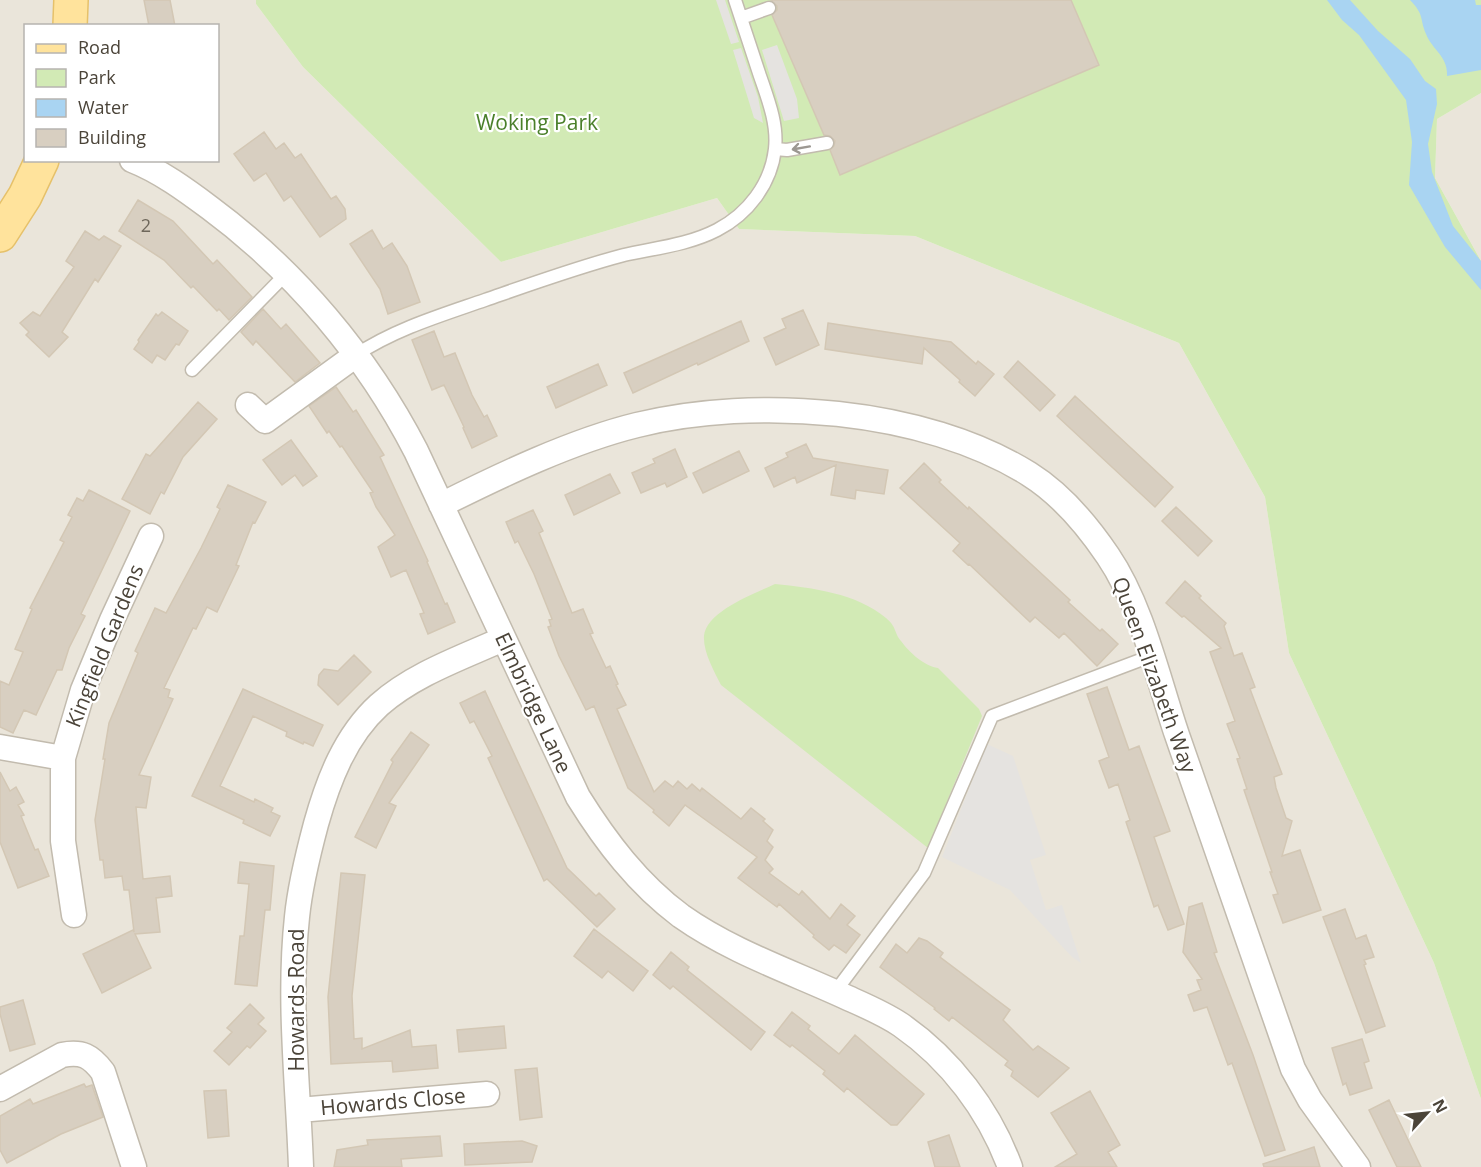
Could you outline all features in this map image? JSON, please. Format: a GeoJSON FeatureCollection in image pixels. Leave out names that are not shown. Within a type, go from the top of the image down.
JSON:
{"type":"FeatureCollection","features":[{"type":"Feature","properties":{"kind":"main road"},"geometry":{"type":"LineString","coordinates":[[70,24],[71,0]]}},
{"type":"Feature","properties":{"kind":"main road"},"geometry":{"type":"LineString","coordinates":[[0,235],[25,196],[41,162]]}},
{"type":"Feature","properties":{"kind":"street","name":"Elmbridge Lane"},"geometry":{"type":"LineString","coordinates":[[136,162],[191,194],[257,245],[333,325],[356,355],[403,425],[578,797],[610,845],[660,900],[704,931],[754,958],[835,992],[900,1025],[952,1070],[981,1109],[1010,1167]]}},
{"type":"Feature","properties":{"kind":"street"},"geometry":{"type":"LineString","coordinates":[[248,405],[265,421],[356,355]]}},
{"type":"Feature","properties":{"kind":"street","name":"Queen Elizabeth Way"},"geometry":{"type":"LineString","coordinates":[[441,505],[561,450],[634,426],[721,411],[830,413],[912,427],[974,448],[1010,463],[1031,475],[1073,511],[1109,557],[1120,576],[1151,656],[1293,1069],[1310,1100],[1358,1167]]}},
{"type":"Feature","properties":{"kind":"street","name":"Kingfield Gardens"},"geometry":{"type":"LineString","coordinates":[[75,915],[63,842],[63,758],[83,690],[150,536]]}},
{"type":"Feature","properties":{"kind":"street","name":"Howards Road"},"geometry":{"type":"LineString","coordinates":[[301,1167],[294,1004],[297,916],[313,836],[331,779],[343,753],[365,719],[389,696],[418,677],[503,639]]}},
{"type":"Feature","properties":{"kind":"street"},"geometry":{"type":"LineString","coordinates":[[0,747],[63,758]]}},
{"type":"Feature","properties":{"kind":"street"},"geometry":{"type":"LineString","coordinates":[[0,1089],[62,1055],[74,1052],[94,1059],[103,1072],[134,1167]]}},
{"type":"Feature","properties":{"kind":"street","name":"Howards Close"},"geometry":{"type":"LineString","coordinates":[[299,1110],[487,1094]]}},
{"type":"Feature","properties":{"kind":"lane"},"geometry":{"type":"LineString","coordinates":[[356,355],[370,346],[432,318],[613,259],[682,243],[719,229],[750,207],[766,181],[775,149],[776,131],[735,0]]}},
{"type":"Feature","properties":{"kind":"lane"},"geometry":{"type":"LineString","coordinates":[[741,18],[769,8]]}},
{"type":"Feature","properties":{"kind":"lane"},"geometry":{"type":"LineString","coordinates":[[775,149],[787,150],[827,143]]}},
{"type":"Feature","properties":{"kind":"lane"},"geometry":{"type":"LineString","coordinates":[[192,370],[286,274]]}},
{"type":"Feature","properties":{"kind":"lane"},"geometry":{"type":"LineString","coordinates":[[835,992],[924,873],[992,716],[1151,656]]}},
{"type":"Feature","properties":{"kind":"shaded area"},"geometry":{"type":"Polygon","coordinates":[[[0,0],[256,0],[256,4],[303,67],[501,262],[717,198],[739,229],[915,236],[1179,343],[1265,497],[1289,653],[1434,963],[1481,1099],[1481,1167],[0,1167],[0,0]]]}},
{"type":"Feature","properties":{"kind":"shaded area"},"geometry":{"type":"Polygon","coordinates":[[[716,0],[725,0],[739,42],[731,44],[716,0]]]}},
{"type":"Feature","properties":{"kind":"shaded area"},"geometry":{"type":"Polygon","coordinates":[[[777,45],[797,99],[799,118],[784,121],[762,50],[777,45]]]}},
{"type":"Feature","properties":{"kind":"shaded area"},"geometry":{"type":"Polygon","coordinates":[[[741,48],[758,97],[763,123],[754,118],[733,50],[741,48]]]}},
{"type":"Feature","properties":{"kind":"shaded area"},"geometry":{"type":"Polygon","coordinates":[[[1481,93],[1481,261],[1435,178],[1437,119],[1481,93]]]}},
{"type":"Feature","properties":{"kind":"shaded area"},"geometry":{"type":"Polygon","coordinates":[[[987,744],[1013,756],[1046,855],[1030,860],[1046,910],[1062,905],[1081,963],[1072,957],[1010,890],[942,857],[987,744]]]}},
{"type":"Feature","properties":{"kind":"green space","name":"Woking Park"},"geometry":{"type":"Polygon","coordinates":[[[256,0],[1481,0],[1481,93],[1437,119],[1435,178],[1481,261],[1481,1099],[1434,963],[1289,653],[1265,497],[1179,343],[915,236],[739,229],[717,198],[501,262],[303,67],[256,4],[256,0]]]}},
{"type":"Feature","properties":{"kind":"green space"},"geometry":{"type":"Polygon","coordinates":[[[775,584],[834,593],[874,610],[890,621],[899,638],[913,654],[927,664],[938,668],[979,709],[982,716],[928,848],[721,685],[705,648],[704,636],[707,627],[722,611],[733,604],[775,584]]]}},
{"type":"Feature","properties":{"kind":"water"},"geometry":{"type":"Polygon","coordinates":[[[1327,0],[1350,0],[1378,31],[1410,59],[1425,81],[1436,89],[1437,104],[1428,144],[1432,172],[1453,226],[1481,261],[1481,290],[1445,247],[1409,185],[1412,142],[1406,100],[1359,35],[1342,20],[1327,0]]]}},
{"type":"Feature","properties":{"kind":"water"},"geometry":{"type":"Polygon","coordinates":[[[1410,0],[1475,0],[1476,5],[1481,5],[1481,70],[1447,76],[1443,58],[1429,40],[1420,13],[1410,0]]]}},
{"type":"Feature","properties":{"kind":"building"},"geometry":{"type":"Polygon","coordinates":[[[144,0],[170,0],[175,24],[149,24],[144,0]]]}},
{"type":"Feature","properties":{"kind":"building"},"geometry":{"type":"Polygon","coordinates":[[[771,0],[1071,0],[1099,65],[840,175],[830,150],[835,141],[830,136],[824,135],[772,15],[777,10],[777,6],[771,0]]]}},
{"type":"Feature","properties":{"kind":"building"},"geometry":{"type":"Polygon","coordinates":[[[264,132],[276,149],[284,143],[295,158],[301,154],[331,199],[336,196],[345,209],[346,219],[320,237],[291,196],[284,201],[266,173],[254,181],[234,154],[264,132]]]}},
{"type":"Feature","properties":{"kind":"building"},"geometry":{"type":"Polygon","coordinates":[[[138,200],[173,221],[213,264],[217,260],[252,297],[229,320],[193,286],[191,288],[164,260],[119,231],[138,200]]]}},
{"type":"Feature","properties":{"kind":"building"},"geometry":{"type":"Polygon","coordinates":[[[372,230],[383,249],[392,243],[407,266],[420,302],[388,314],[380,289],[350,244],[372,230]]]}},
{"type":"Feature","properties":{"kind":"building"},"geometry":{"type":"Polygon","coordinates":[[[85,231],[99,240],[104,236],[121,246],[98,282],[95,279],[62,332],[68,337],[49,357],[26,335],[29,332],[20,323],[33,312],[40,316],[74,267],[66,261],[85,231]]]}},
{"type":"Feature","properties":{"kind":"building"},"geometry":{"type":"Polygon","coordinates":[[[263,309],[281,329],[286,324],[320,363],[295,382],[256,341],[253,345],[241,332],[263,309]]]}},
{"type":"Feature","properties":{"kind":"building"},"geometry":{"type":"Polygon","coordinates":[[[803,310],[819,345],[776,365],[764,338],[786,328],[782,319],[803,310]]]}},
{"type":"Feature","properties":{"kind":"building"},"geometry":{"type":"Polygon","coordinates":[[[162,312],[188,331],[165,360],[157,355],[152,363],[134,349],[156,314],[158,316],[162,312]]]}},
{"type":"Feature","properties":{"kind":"building"},"geometry":{"type":"Polygon","coordinates":[[[741,321],[749,341],[633,393],[624,373],[741,321]]]}},
{"type":"Feature","properties":{"kind":"building"},"geometry":{"type":"Polygon","coordinates":[[[828,323],[951,342],[976,364],[978,361],[994,374],[975,396],[924,348],[922,364],[825,349],[828,323]]]}},
{"type":"Feature","properties":{"kind":"building"},"geometry":{"type":"Polygon","coordinates":[[[434,331],[444,357],[455,353],[472,395],[484,417],[487,415],[497,436],[472,448],[444,385],[432,390],[412,340],[434,331]]]}},
{"type":"Feature","properties":{"kind":"building"},"geometry":{"type":"Polygon","coordinates":[[[1018,361],[1055,395],[1040,411],[1004,377],[1018,361]]]}},
{"type":"Feature","properties":{"kind":"building"},"geometry":{"type":"Polygon","coordinates":[[[598,364],[607,385],[556,408],[547,387],[598,364]]]}},
{"type":"Feature","properties":{"kind":"building"},"geometry":{"type":"Polygon","coordinates":[[[336,387],[353,412],[356,410],[384,455],[380,457],[455,622],[428,634],[420,614],[424,613],[406,570],[391,577],[378,547],[395,535],[376,507],[370,493],[373,492],[342,446],[340,447],[329,431],[327,433],[309,406],[336,387]]]}},
{"type":"Feature","properties":{"kind":"building"},"geometry":{"type":"Polygon","coordinates":[[[1075,396],[1173,487],[1155,507],[1057,416],[1075,396]]]}},
{"type":"Feature","properties":{"kind":"building"},"geometry":{"type":"Polygon","coordinates":[[[198,402],[217,419],[183,457],[164,494],[161,492],[150,514],[122,499],[146,454],[150,456],[198,402]]]}},
{"type":"Feature","properties":{"kind":"building"},"geometry":{"type":"Polygon","coordinates":[[[291,440],[317,476],[303,486],[295,475],[282,485],[263,460],[291,440]]]}},
{"type":"Feature","properties":{"kind":"building"},"geometry":{"type":"Polygon","coordinates":[[[806,444],[813,458],[888,470],[884,494],[856,490],[855,499],[831,495],[836,465],[797,483],[795,477],[774,487],[765,468],[788,457],[786,453],[806,444]]]}},
{"type":"Feature","properties":{"kind":"building"},"geometry":{"type":"Polygon","coordinates":[[[675,449],[687,477],[667,487],[665,483],[641,493],[632,473],[655,463],[653,459],[675,449]]]}},
{"type":"Feature","properties":{"kind":"building"},"geometry":{"type":"Polygon","coordinates":[[[739,451],[749,471],[703,493],[693,473],[739,451]]]}},
{"type":"Feature","properties":{"kind":"building"},"geometry":{"type":"Polygon","coordinates":[[[924,463],[941,480],[939,482],[1070,600],[1068,602],[1100,631],[1102,629],[1118,644],[1097,666],[1064,633],[1059,638],[1035,617],[1030,622],[953,551],[960,543],[900,488],[924,463]]]}},
{"type":"Feature","properties":{"kind":"building"},"geometry":{"type":"Polygon","coordinates":[[[610,474],[620,493],[574,515],[565,495],[610,474]]]}},
{"type":"Feature","properties":{"kind":"building"},"geometry":{"type":"Polygon","coordinates":[[[228,485],[266,502],[255,523],[253,522],[236,565],[239,566],[217,612],[207,607],[196,629],[193,628],[164,688],[170,690],[168,697],[173,699],[139,775],[151,777],[146,808],[136,807],[143,879],[170,876],[172,896],[156,898],[160,932],[135,934],[151,968],[102,993],[83,954],[133,930],[134,932],[129,890],[124,890],[122,876],[105,878],[103,860],[100,860],[95,820],[109,723],[138,653],[135,651],[155,608],[166,613],[220,509],[217,507],[228,485]]]}},
{"type":"Feature","properties":{"kind":"building"},"geometry":{"type":"Polygon","coordinates":[[[89,490],[130,511],[81,614],[85,616],[69,648],[62,670],[57,670],[36,715],[24,710],[13,733],[0,727],[0,681],[9,685],[23,652],[15,649],[32,609],[30,608],[64,542],[60,540],[72,517],[68,515],[77,498],[83,501],[89,490]]]}},
{"type":"Feature","properties":{"kind":"building"},"geometry":{"type":"Polygon","coordinates":[[[1176,507],[1212,541],[1198,556],[1162,521],[1176,507]]]}},
{"type":"Feature","properties":{"kind":"building"},"geometry":{"type":"Polygon","coordinates":[[[533,510],[543,531],[539,533],[572,613],[583,609],[593,633],[590,634],[606,668],[610,666],[618,684],[616,685],[626,705],[617,709],[654,792],[665,781],[673,787],[678,781],[687,789],[692,784],[700,791],[702,788],[741,819],[751,808],[765,819],[763,821],[773,830],[767,841],[773,847],[765,860],[773,869],[769,873],[799,895],[802,891],[830,919],[841,904],[855,916],[847,925],[860,935],[846,953],[834,945],[829,950],[779,904],[777,907],[738,878],[757,857],[685,805],[669,826],[628,788],[594,706],[586,710],[559,656],[548,627],[551,626],[549,620],[552,619],[534,574],[518,541],[515,543],[506,522],[533,510]]]}},
{"type":"Feature","properties":{"kind":"building"},"geometry":{"type":"Polygon","coordinates":[[[1185,581],[1201,596],[1199,598],[1226,623],[1224,626],[1234,656],[1242,653],[1255,687],[1250,689],[1282,774],[1274,777],[1276,788],[1286,818],[1292,821],[1282,856],[1300,850],[1321,910],[1283,923],[1273,895],[1278,894],[1270,872],[1272,872],[1244,790],[1247,789],[1237,759],[1240,758],[1227,724],[1235,721],[1210,652],[1221,648],[1166,603],[1185,581]]]}},
{"type":"Feature","properties":{"kind":"building"},"geometry":{"type":"Polygon","coordinates":[[[354,655],[371,672],[338,705],[318,685],[319,675],[324,669],[338,671],[354,655]]]}},
{"type":"Feature","properties":{"kind":"building"},"geometry":{"type":"Polygon","coordinates":[[[1107,687],[1129,750],[1139,746],[1170,831],[1154,837],[1184,924],[1168,930],[1158,905],[1154,907],[1126,822],[1130,820],[1118,784],[1109,788],[1099,761],[1109,757],[1087,694],[1107,687]]]}},
{"type":"Feature","properties":{"kind":"building"},"geometry":{"type":"Polygon","coordinates":[[[243,689],[323,725],[313,746],[286,736],[287,732],[253,716],[220,786],[273,808],[271,812],[280,816],[270,836],[243,823],[244,820],[192,796],[243,689]]]}},
{"type":"Feature","properties":{"kind":"building"},"geometry":{"type":"Polygon","coordinates":[[[485,691],[567,868],[596,896],[599,893],[615,909],[597,927],[547,879],[544,881],[488,758],[492,756],[474,721],[470,723],[460,703],[485,691]]]}},
{"type":"Feature","properties":{"kind":"building"},"geometry":{"type":"Polygon","coordinates":[[[411,732],[429,745],[389,803],[396,806],[376,848],[355,837],[393,762],[391,760],[411,732]]]}},
{"type":"Feature","properties":{"kind":"building"},"geometry":{"type":"Polygon","coordinates":[[[0,772],[10,791],[16,787],[24,802],[18,805],[24,815],[21,816],[49,876],[18,888],[0,842],[0,772]]]}},
{"type":"Feature","properties":{"kind":"building"},"geometry":{"type":"Polygon","coordinates":[[[240,862],[274,866],[270,910],[265,910],[257,986],[235,984],[240,936],[244,936],[249,884],[238,883],[240,862]]]}},
{"type":"Feature","properties":{"kind":"building"},"geometry":{"type":"Polygon","coordinates":[[[341,873],[365,875],[352,996],[354,1039],[362,1038],[362,1049],[410,1030],[412,1047],[436,1045],[438,1068],[393,1072],[392,1061],[331,1064],[328,997],[341,873]]]}},
{"type":"Feature","properties":{"kind":"building"},"geometry":{"type":"Polygon","coordinates":[[[1202,903],[1217,952],[1214,953],[1253,1055],[1285,1150],[1265,1156],[1232,1063],[1228,1065],[1207,1007],[1194,1011],[1188,995],[1201,990],[1197,980],[1202,979],[1183,952],[1189,907],[1202,903]]]}},
{"type":"Feature","properties":{"kind":"building"},"geometry":{"type":"Polygon","coordinates":[[[1345,909],[1356,939],[1366,935],[1374,957],[1364,960],[1366,964],[1364,965],[1385,1026],[1366,1033],[1323,917],[1345,909]]]}},
{"type":"Feature","properties":{"kind":"building"},"geometry":{"type":"Polygon","coordinates":[[[594,929],[648,971],[633,991],[608,971],[602,978],[574,956],[594,929]]]}},
{"type":"Feature","properties":{"kind":"building"},"geometry":{"type":"Polygon","coordinates":[[[919,938],[943,953],[940,957],[1010,1010],[1003,1020],[1033,1050],[1038,1046],[1069,1068],[1038,1097],[1011,1076],[1013,1071],[1005,1065],[1008,1061],[952,1017],[949,1021],[880,967],[896,944],[907,953],[919,938]]]}},
{"type":"Feature","properties":{"kind":"building"},"geometry":{"type":"Polygon","coordinates":[[[671,952],[689,967],[687,970],[765,1032],[751,1050],[673,986],[670,989],[653,975],[671,952]]]}},
{"type":"Feature","properties":{"kind":"building"},"geometry":{"type":"Polygon","coordinates":[[[23,1000],[35,1044],[10,1051],[0,1007],[23,1000]]]}},
{"type":"Feature","properties":{"kind":"building"},"geometry":{"type":"Polygon","coordinates":[[[250,1004],[264,1018],[258,1024],[266,1031],[250,1048],[247,1046],[229,1065],[214,1051],[232,1032],[227,1028],[250,1004]]]}},
{"type":"Feature","properties":{"kind":"building"},"geometry":{"type":"Polygon","coordinates":[[[792,1012],[810,1026],[808,1029],[839,1054],[855,1035],[924,1094],[897,1125],[891,1125],[847,1088],[844,1092],[823,1074],[825,1071],[792,1045],[790,1047],[774,1035],[792,1012]]]}},
{"type":"Feature","properties":{"kind":"building"},"geometry":{"type":"Polygon","coordinates":[[[504,1026],[506,1048],[459,1052],[457,1030],[504,1026]]]}},
{"type":"Feature","properties":{"kind":"building"},"geometry":{"type":"Polygon","coordinates":[[[1362,1039],[1369,1061],[1364,1063],[1372,1088],[1350,1095],[1346,1083],[1343,1085],[1332,1048],[1362,1039]]]}},
{"type":"Feature","properties":{"kind":"building"},"geometry":{"type":"Polygon","coordinates":[[[537,1068],[542,1117],[520,1120],[515,1070],[537,1068]]]}},
{"type":"Feature","properties":{"kind":"building"},"geometry":{"type":"Polygon","coordinates":[[[84,1084],[86,1087],[92,1085],[103,1117],[61,1134],[7,1163],[0,1150],[0,1116],[30,1099],[33,1104],[84,1084]]]}},
{"type":"Feature","properties":{"kind":"building"},"geometry":{"type":"Polygon","coordinates":[[[226,1090],[229,1136],[208,1138],[204,1091],[226,1090]]]}},
{"type":"Feature","properties":{"kind":"building"},"geometry":{"type":"Polygon","coordinates":[[[1090,1091],[1120,1145],[1108,1152],[1117,1167],[1055,1167],[1077,1154],[1051,1113],[1090,1091]]]}},
{"type":"Feature","properties":{"kind":"building"},"geometry":{"type":"Polygon","coordinates":[[[1389,1100],[1421,1167],[1397,1167],[1369,1110],[1389,1100]]]}},
{"type":"Feature","properties":{"kind":"building"},"geometry":{"type":"Polygon","coordinates":[[[949,1135],[960,1167],[935,1167],[928,1142],[949,1135]]]}},
{"type":"Feature","properties":{"kind":"building"},"geometry":{"type":"Polygon","coordinates":[[[440,1136],[442,1156],[401,1159],[402,1167],[334,1167],[337,1150],[368,1145],[367,1140],[440,1136]]]}},
{"type":"Feature","properties":{"kind":"building"},"geometry":{"type":"Polygon","coordinates":[[[522,1141],[537,1146],[532,1162],[465,1165],[464,1144],[522,1141]]]}},
{"type":"Feature","properties":{"kind":"building"},"geometry":{"type":"Polygon","coordinates":[[[1314,1147],[1320,1167],[1264,1167],[1263,1164],[1314,1147]]]}}]}
